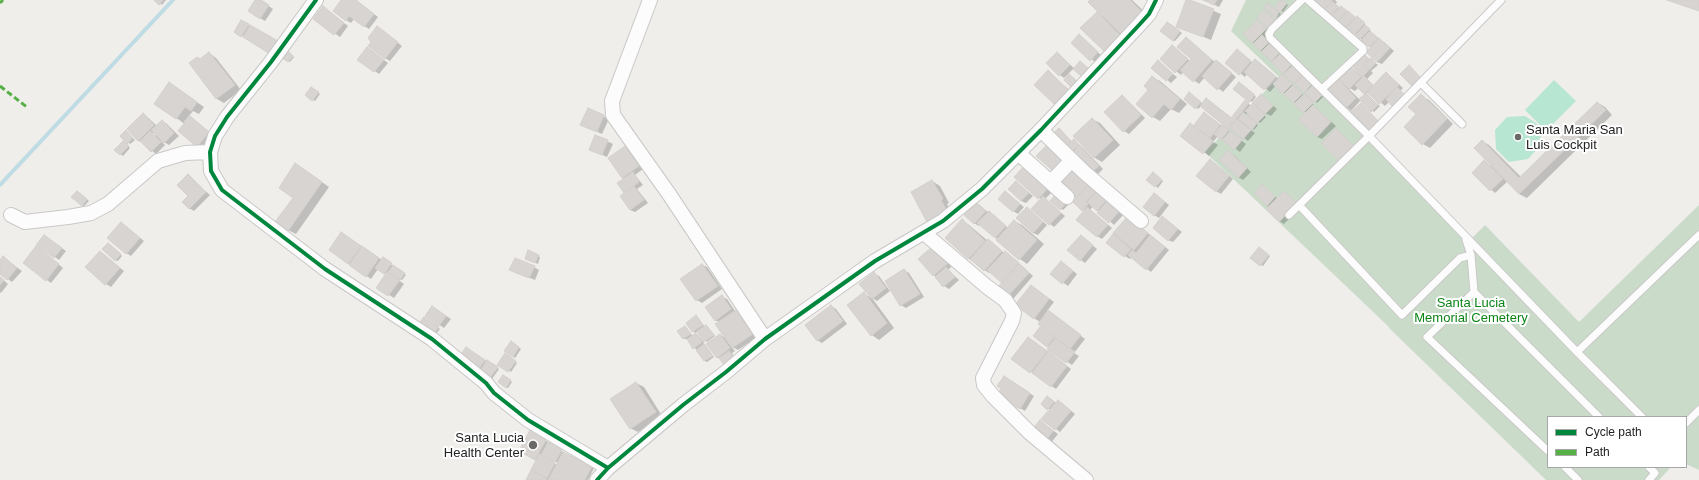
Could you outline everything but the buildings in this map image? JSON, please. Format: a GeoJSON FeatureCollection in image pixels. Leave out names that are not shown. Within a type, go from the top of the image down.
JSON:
{"type":"FeatureCollection","features":[{"type":"Feature","properties":{"kind":"street"},"geometry":{"type":"LineString","coordinates":[[316,0],[271,62],[227,117],[215,136],[210,152],[211,171],[222,190],[325,269],[432,339],[486,383],[494,393],[528,420],[608,468]]}},
{"type":"Feature","properties":{"kind":"street"},"geometry":{"type":"LineString","coordinates":[[650,0],[612,101],[613,115],[669,194],[765,339]]}},
{"type":"Feature","properties":{"kind":"street"},"geometry":{"type":"LineString","coordinates":[[597,480],[608,468],[683,405],[726,372],[765,339],[875,261],[943,220],[982,189],[1041,130],[1149,14],[1156,0]]}},
{"type":"Feature","properties":{"kind":"street"},"geometry":{"type":"LineString","coordinates":[[1041,130],[1072,160],[1141,221]]}},
{"type":"Feature","properties":{"kind":"street"},"geometry":{"type":"LineString","coordinates":[[11,215],[25,222],[91,213],[108,204],[158,161],[184,153],[210,152]]}},
{"type":"Feature","properties":{"kind":"street"},"geometry":{"type":"LineString","coordinates":[[1018,153],[1067,197]]}},
{"type":"Feature","properties":{"kind":"street"},"geometry":{"type":"LineString","coordinates":[[1051,182],[1072,160]]}},
{"type":"Feature","properties":{"kind":"street"},"geometry":{"type":"LineString","coordinates":[[924,232],[986,286],[1005,300],[1014,313],[1012,321],[982,378],[984,385],[1030,433],[1086,480]]}},
{"type":"Feature","properties":{"kind":"lane"},"geometry":{"type":"LineString","coordinates":[[1302,0],[1269,34],[1270,38],[1370,136],[1465,237],[1641,416]]}},
{"type":"Feature","properties":{"kind":"lane"},"geometry":{"type":"LineString","coordinates":[[1308,0],[1363,48],[1363,51],[1322,88]]}},
{"type":"Feature","properties":{"kind":"lane"},"geometry":{"type":"LineString","coordinates":[[1289,214],[1370,136],[1501,0]]}},
{"type":"Feature","properties":{"kind":"lane"},"geometry":{"type":"LineString","coordinates":[[1421,83],[1462,124]]}},
{"type":"Feature","properties":{"kind":"lane"},"geometry":{"type":"LineString","coordinates":[[1299,205],[1402,315],[1460,258],[1471,255]]}},
{"type":"Feature","properties":{"kind":"lane"},"geometry":{"type":"LineString","coordinates":[[1577,352],[1699,236]]}},
{"type":"Feature","properties":{"kind":"lane"},"geometry":{"type":"LineString","coordinates":[[1465,237],[1471,255],[1474,292],[1598,416]]}},
{"type":"Feature","properties":{"kind":"lane"},"geometry":{"type":"LineString","coordinates":[[1474,292],[1428,336],[1547,450]]}},
{"type":"Feature","properties":{"kind":"lane"},"geometry":{"type":"LineString","coordinates":[[1687,422],[1699,410]]}},
{"type":"Feature","properties":{"kind":"lane"},"geometry":{"type":"LineString","coordinates":[[1566,468],[1578,480]]}},
{"type":"Feature","properties":{"kind":"lane"},"geometry":{"type":"LineString","coordinates":[[1649,480],[1655,474],[1650,468]]}},
{"type":"Feature","properties":{"kind":"green space","name":"Santa Lucia Memorial Cemetery"},"geometry":{"type":"Polygon","coordinates":[[[1246,0],[1301,0],[1361,47],[1320,85],[1471,239],[1485,225],[1579,322],[1699,205],[1699,470],[1687,464],[1687,416],[1547,416],[1547,468],[1670,468],[1659,480],[1546,480],[1389,327],[1205,152],[1279,77],[1231,31],[1246,0]]]}},
{"type":"Feature","properties":{"kind":"green space"},"geometry":{"type":"Polygon","coordinates":[[[1554,80],[1576,101],[1546,131],[1525,110],[1554,80]]]}},
{"type":"Feature","properties":{"kind":"green space","name":"Santa Maria San Luis Cockpit"},"geometry":{"type":"Polygon","coordinates":[[[1525,116],[1536,123],[1540,128],[1541,145],[1528,159],[1509,162],[1496,149],[1495,130],[1507,117],[1525,116]]]}},
{"type":"Feature","properties":{"kind":"waterway"},"geometry":{"type":"LineString","coordinates":[[0,185],[173,0]]}},
{"type":"Feature","properties":{"kind":"marked path"},"geometry":{"type":"LineString","coordinates":[[0,3],[3,0]]}},
{"type":"Feature","properties":{"kind":"marked path"},"geometry":{"type":"LineString","coordinates":[[0,86],[28,108]]}},
{"type":"Feature","properties":{"kind":"cycle path"},"geometry":{"type":"LineString","coordinates":[[316,0],[271,62],[227,117],[215,136],[210,152],[211,171],[222,190],[325,269],[432,339],[486,383],[494,393],[528,420],[608,468]]}},
{"type":"Feature","properties":{"kind":"cycle path"},"geometry":{"type":"LineString","coordinates":[[597,480],[608,468],[683,405],[726,372],[765,339],[875,261],[943,221],[982,189],[1041,130],[1140,24],[1149,14],[1156,0]]}},
{"type":"Feature","properties":{"kind":"place","name":"Santa Maria San Luis Cockpit"},"geometry":{"type":"Point","coordinates":[1518,137]}},
{"type":"Feature","properties":{"kind":"place","name":"Santa Lucia Health Center"},"geometry":{"type":"Point","coordinates":[533,445]}}]}
